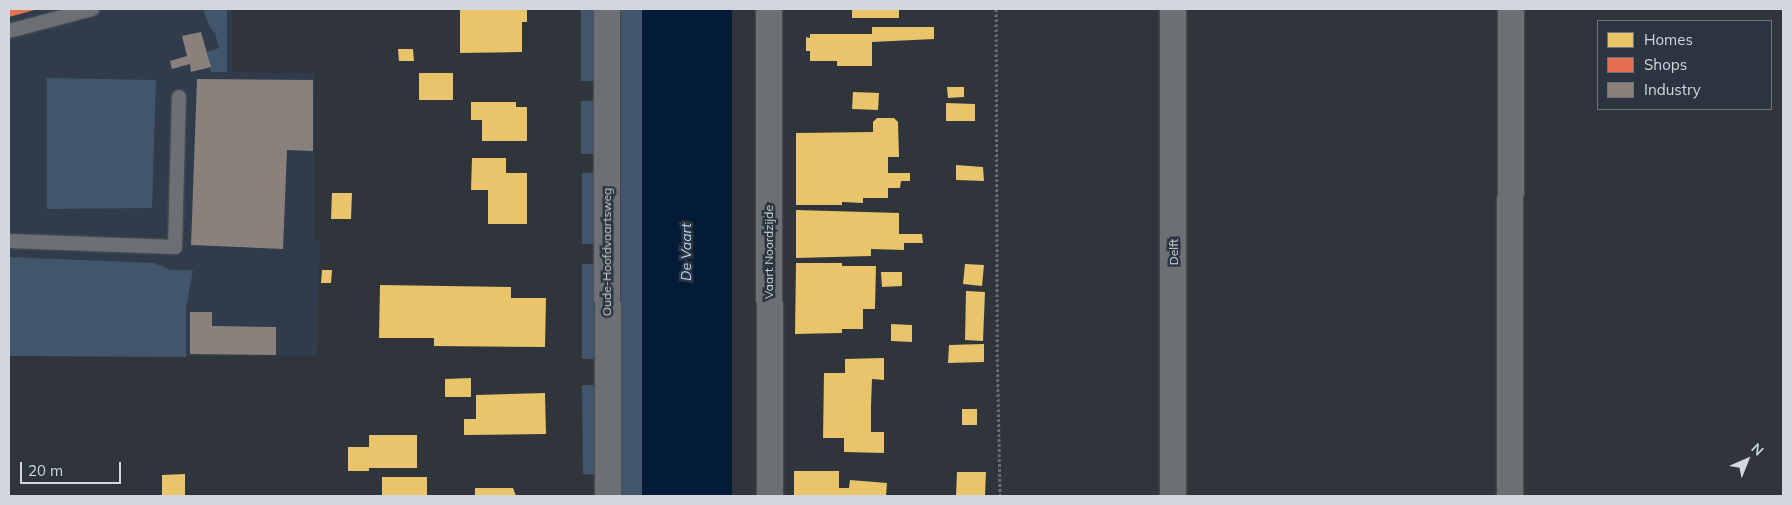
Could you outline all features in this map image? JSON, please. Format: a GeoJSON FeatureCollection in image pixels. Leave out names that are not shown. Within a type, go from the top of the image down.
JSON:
{"type":"FeatureCollection","features":[{"type":"Feature","properties":{"kind":"street","name":"Oude-Hoofdvaartsweg"},"geometry":{"type":"LineString","coordinates":[[607,9],[608,496]]}},
{"type":"Feature","properties":{"kind":"street","name":"Vaart Noordzijde"},"geometry":{"type":"LineString","coordinates":[[769,9],[770,496]]}},
{"type":"Feature","properties":{"kind":"street","name":"Delft"},"geometry":{"type":"LineString","coordinates":[[1173,9],[1173,496]]}},
{"type":"Feature","properties":{"kind":"street"},"geometry":{"type":"LineString","coordinates":[[1510,496],[1511,9]]}},
{"type":"Feature","properties":{"kind":"lane"},"geometry":{"type":"LineString","coordinates":[[9,32],[92,9]]}},
{"type":"Feature","properties":{"kind":"lane"},"geometry":{"type":"LineString","coordinates":[[9,241],[174,247],[179,97]]}},
{"type":"Feature","properties":{"kind":"path"},"geometry":{"type":"LineString","coordinates":[[996,9],[997,349],[1000,496]]}},
{"type":"Feature","properties":{"kind":"shaded area"},"geometry":{"type":"Polygon","coordinates":[[[9,9],[232,9],[232,72],[315,73],[314,241],[320,241],[317,356],[9,356],[9,9]]]}},
{"type":"Feature","properties":{"kind":"shaded area"},"geometry":{"type":"Polygon","coordinates":[[[203,9],[227,9],[227,72],[211,72],[207,52],[219,48],[215,33],[210,28],[203,9]]]}},
{"type":"Feature","properties":{"kind":"shaded area"},"geometry":{"type":"Polygon","coordinates":[[[581,9],[594,9],[594,81],[581,81],[581,9]]]}},
{"type":"Feature","properties":{"kind":"shaded area"},"geometry":{"type":"Polygon","coordinates":[[[621,9],[642,9],[642,496],[621,496],[621,9]]]}},
{"type":"Feature","properties":{"kind":"shaded area"},"geometry":{"type":"Polygon","coordinates":[[[47,78],[156,80],[152,208],[47,209],[47,78]]]}},
{"type":"Feature","properties":{"kind":"shaded area"},"geometry":{"type":"Polygon","coordinates":[[[581,101],[594,101],[594,154],[581,154],[581,101]]]}},
{"type":"Feature","properties":{"kind":"shaded area"},"geometry":{"type":"Polygon","coordinates":[[[582,173],[594,173],[594,244],[582,244],[582,173]]]}},
{"type":"Feature","properties":{"kind":"shaded area"},"geometry":{"type":"Polygon","coordinates":[[[9,257],[154,263],[171,270],[193,270],[186,308],[186,357],[9,356],[9,257]]]}},
{"type":"Feature","properties":{"kind":"shaded area"},"geometry":{"type":"Polygon","coordinates":[[[582,264],[594,264],[594,359],[582,359],[582,264]]]}},
{"type":"Feature","properties":{"kind":"shaded area"},"geometry":{"type":"Polygon","coordinates":[[[582,385],[594,385],[594,475],[583,474],[582,385]]]}},
{"type":"Feature","properties":{"kind":"water","name":"De Vaart"},"geometry":{"type":"Polygon","coordinates":[[[642,9],[732,9],[732,496],[642,496],[642,9]]]}},
{"type":"Feature","properties":{"kind":"building: Homes"},"geometry":{"type":"Polygon","coordinates":[[[460,9],[527,9],[527,22],[522,22],[522,52],[460,53],[460,9]]]}},
{"type":"Feature","properties":{"kind":"building: Homes"},"geometry":{"type":"Polygon","coordinates":[[[852,9],[899,9],[899,18],[852,18],[852,9]]]}},
{"type":"Feature","properties":{"kind":"building: Homes"},"geometry":{"type":"Polygon","coordinates":[[[872,27],[934,27],[934,39],[872,42],[872,66],[837,66],[837,61],[810,61],[810,51],[806,51],[806,37],[810,38],[810,34],[872,34],[872,27]]]}},
{"type":"Feature","properties":{"kind":"building: Homes"},"geometry":{"type":"Polygon","coordinates":[[[398,49],[413,49],[414,61],[399,61],[398,49]]]}},
{"type":"Feature","properties":{"kind":"building: Homes"},"geometry":{"type":"Polygon","coordinates":[[[419,73],[453,73],[453,100],[419,100],[419,73]]]}},
{"type":"Feature","properties":{"kind":"building: Homes"},"geometry":{"type":"Polygon","coordinates":[[[947,87],[964,87],[964,97],[948,98],[947,87]]]}},
{"type":"Feature","properties":{"kind":"building: Homes"},"geometry":{"type":"Polygon","coordinates":[[[853,92],[879,93],[878,110],[852,109],[853,92]]]}},
{"type":"Feature","properties":{"kind":"building: Homes"},"geometry":{"type":"Polygon","coordinates":[[[471,102],[516,102],[516,107],[527,107],[527,141],[482,141],[482,120],[471,120],[471,102]]]}},
{"type":"Feature","properties":{"kind":"building: Homes"},"geometry":{"type":"Polygon","coordinates":[[[946,103],[975,104],[975,121],[946,121],[946,103]]]}},
{"type":"Feature","properties":{"kind":"building: Homes"},"geometry":{"type":"Polygon","coordinates":[[[877,118],[894,118],[898,122],[899,157],[888,157],[888,173],[910,173],[910,181],[901,181],[900,188],[888,188],[888,198],[863,198],[863,203],[842,202],[842,205],[796,205],[796,133],[873,132],[873,122],[877,118]]]}},
{"type":"Feature","properties":{"kind":"building: Homes"},"geometry":{"type":"Polygon","coordinates":[[[472,158],[506,158],[506,173],[527,173],[527,224],[488,224],[488,190],[471,190],[472,158]]]}},
{"type":"Feature","properties":{"kind":"building: Homes"},"geometry":{"type":"Polygon","coordinates":[[[956,165],[983,167],[984,181],[956,180],[956,165]]]}},
{"type":"Feature","properties":{"kind":"building: Homes"},"geometry":{"type":"Polygon","coordinates":[[[332,193],[352,193],[351,219],[331,219],[332,193]]]}},
{"type":"Feature","properties":{"kind":"building: Homes"},"geometry":{"type":"Polygon","coordinates":[[[796,210],[899,213],[899,234],[922,234],[923,243],[904,243],[904,250],[871,249],[871,256],[796,258],[796,210]]]}},
{"type":"Feature","properties":{"kind":"building: Homes"},"geometry":{"type":"Polygon","coordinates":[[[796,263],[842,263],[842,266],[876,266],[875,309],[863,309],[863,329],[842,329],[842,333],[795,334],[796,263]]]}},
{"type":"Feature","properties":{"kind":"building: Homes"},"geometry":{"type":"Polygon","coordinates":[[[965,264],[984,265],[982,286],[963,284],[965,264]]]}},
{"type":"Feature","properties":{"kind":"building: Homes"},"geometry":{"type":"Polygon","coordinates":[[[322,270],[332,270],[331,283],[321,283],[322,270]]]}},
{"type":"Feature","properties":{"kind":"building: Homes"},"geometry":{"type":"Polygon","coordinates":[[[881,272],[902,272],[902,286],[882,287],[881,272]]]}},
{"type":"Feature","properties":{"kind":"building: Homes"},"geometry":{"type":"Polygon","coordinates":[[[380,285],[511,287],[511,298],[546,298],[545,347],[434,346],[434,338],[379,338],[380,285]]]}},
{"type":"Feature","properties":{"kind":"building: Homes"},"geometry":{"type":"Polygon","coordinates":[[[966,291],[985,292],[983,341],[965,340],[966,291]]]}},
{"type":"Feature","properties":{"kind":"building: Homes"},"geometry":{"type":"Polygon","coordinates":[[[891,324],[912,325],[912,342],[891,341],[891,324]]]}},
{"type":"Feature","properties":{"kind":"building: Homes"},"geometry":{"type":"Polygon","coordinates":[[[984,344],[984,362],[948,363],[949,345],[984,344]]]}},
{"type":"Feature","properties":{"kind":"building: Homes"},"geometry":{"type":"Polygon","coordinates":[[[884,358],[884,380],[872,379],[871,432],[884,432],[884,453],[844,452],[844,438],[823,438],[824,373],[845,373],[845,359],[884,358]]]}},
{"type":"Feature","properties":{"kind":"building: Homes"},"geometry":{"type":"Polygon","coordinates":[[[471,378],[471,397],[445,397],[445,379],[471,378]]]}},
{"type":"Feature","properties":{"kind":"building: Homes"},"geometry":{"type":"Polygon","coordinates":[[[545,393],[546,434],[464,435],[464,419],[476,419],[476,395],[545,393]]]}},
{"type":"Feature","properties":{"kind":"building: Homes"},"geometry":{"type":"Polygon","coordinates":[[[962,409],[977,409],[977,425],[962,425],[962,409]]]}},
{"type":"Feature","properties":{"kind":"building: Homes"},"geometry":{"type":"Polygon","coordinates":[[[369,435],[417,435],[417,468],[369,468],[369,471],[348,471],[348,447],[369,447],[369,435]]]}},
{"type":"Feature","properties":{"kind":"building: Homes"},"geometry":{"type":"Polygon","coordinates":[[[794,471],[839,471],[839,488],[849,488],[850,480],[887,483],[886,496],[794,496],[794,471]]]}},
{"type":"Feature","properties":{"kind":"building: Homes"},"geometry":{"type":"Polygon","coordinates":[[[957,472],[986,472],[985,496],[956,496],[957,472]]]}},
{"type":"Feature","properties":{"kind":"building: Homes"},"geometry":{"type":"Polygon","coordinates":[[[185,474],[185,496],[162,496],[162,475],[185,474]]]}},
{"type":"Feature","properties":{"kind":"building: Homes"},"geometry":{"type":"Polygon","coordinates":[[[382,477],[427,477],[427,496],[382,495],[382,477]]]}},
{"type":"Feature","properties":{"kind":"building: Homes"},"geometry":{"type":"Polygon","coordinates":[[[475,488],[513,488],[516,496],[475,496],[475,488]]]}},
{"type":"Feature","properties":{"kind":"building: Shops"},"geometry":{"type":"Polygon","coordinates":[[[9,9],[38,9],[9,17],[9,9]]]}},
{"type":"Feature","properties":{"kind":"building: Industry"},"geometry":{"type":"Polygon","coordinates":[[[201,32],[211,67],[191,72],[190,64],[172,69],[170,61],[187,56],[182,36],[201,32]]]}},
{"type":"Feature","properties":{"kind":"building: Industry"},"geometry":{"type":"Polygon","coordinates":[[[197,79],[313,80],[313,151],[287,150],[283,249],[191,245],[197,79]]]}},
{"type":"Feature","properties":{"kind":"building: Industry"},"geometry":{"type":"Polygon","coordinates":[[[190,312],[212,312],[212,326],[276,327],[276,355],[190,354],[190,312]]]}}]}
